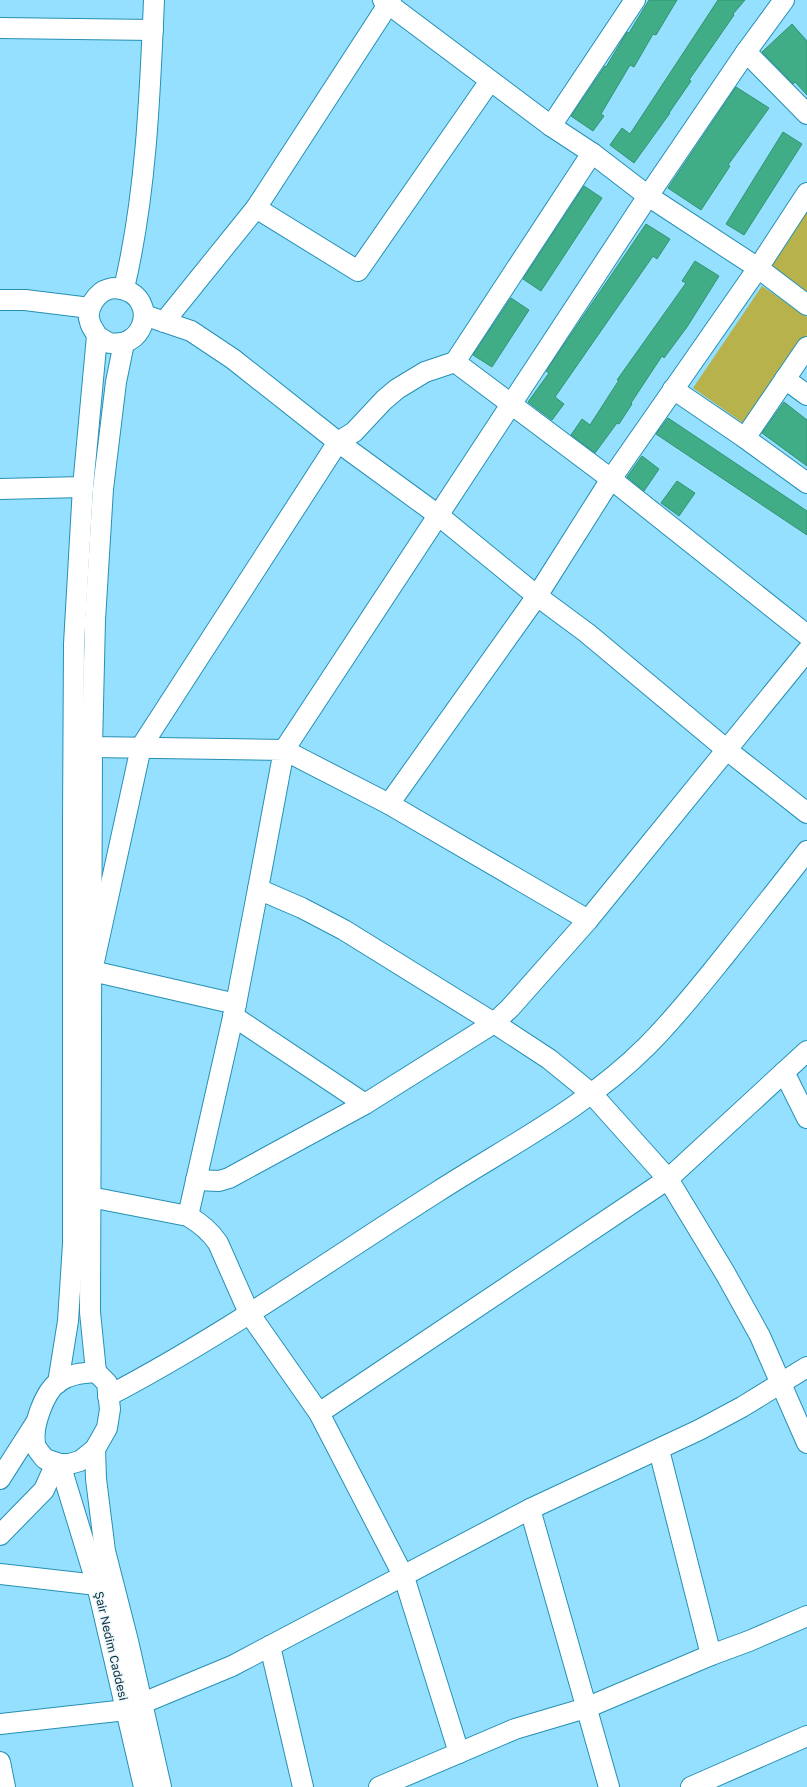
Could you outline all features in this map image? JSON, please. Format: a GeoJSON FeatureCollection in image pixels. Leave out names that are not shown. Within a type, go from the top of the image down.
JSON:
{"type":"FeatureCollection","features":[{"type":"Feature","properties":{"kind":"street"},"geometry":{"type":"LineString","coordinates":[[124,288],[131,261],[142,190],[154,0]]}},
{"type":"Feature","properties":{"kind":"street"},"geometry":{"type":"LineString","coordinates":[[551,126],[635,0]]}},
{"type":"Feature","properties":{"kind":"street"},"geometry":{"type":"LineString","coordinates":[[188,1216],[234,1010],[284,750],[648,196],[746,52],[784,0]]}},
{"type":"Feature","properties":{"kind":"street"},"geometry":{"type":"LineString","coordinates":[[164,322],[256,208],[388,1],[490,81],[551,126],[592,153],[648,196],[758,268],[807,305]]}},
{"type":"Feature","properties":{"kind":"street"},"geometry":{"type":"LineString","coordinates":[[0,28],[153,30]]}},
{"type":"Feature","properties":{"kind":"street"},"geometry":{"type":"LineString","coordinates":[[746,52],[807,114]]}},
{"type":"Feature","properties":{"kind":"street"},"geometry":{"type":"LineString","coordinates":[[256,208],[358,272],[490,81]]}},
{"type":"Feature","properties":{"kind":"street"},"geometry":{"type":"LineString","coordinates":[[92,971],[141,747],[338,442],[354,432],[384,400],[397,389],[425,372],[455,362],[592,153]]}},
{"type":"Feature","properties":{"kind":"street"},"geometry":{"type":"LineString","coordinates":[[389,804],[537,596],[611,479],[758,268],[807,193]]}},
{"type":"Feature","properties":{"kind":"street"},"geometry":{"type":"LineString","coordinates":[[110,288],[124,288],[137,296],[144,308],[144,323],[136,335],[124,343],[110,343],[97,336],[90,323],[90,308],[97,296],[110,288]]}},
{"type":"Feature","properties":{"kind":"street"},"geometry":{"type":"LineString","coordinates":[[0,300],[25,300],[90,308]]}},
{"type":"Feature","properties":{"kind":"street"},"geometry":{"type":"LineString","coordinates":[[144,315],[192,331],[233,358],[338,442],[438,515],[537,596],[587,633],[728,750],[807,812]]}},
{"type":"Feature","properties":{"kind":"street"},"geometry":{"type":"LineString","coordinates":[[58,1383],[68,1321],[73,1244],[74,644],[83,487],[97,336]]}},
{"type":"Feature","properties":{"kind":"street"},"geometry":{"type":"LineString","coordinates":[[35,1424],[35,1445],[45,1459],[58,1463],[80,1461],[95,1449],[107,1428],[110,1409],[107,1383],[96,1372],[90,1312],[92,747],[95,620],[103,489],[116,382],[124,343]]}},
{"type":"Feature","properties":{"kind":"street"},"geometry":{"type":"LineString","coordinates":[[745,438],[807,347]]}},
{"type":"Feature","properties":{"kind":"street"},"geometry":{"type":"LineString","coordinates":[[455,362],[611,479],[807,635]]}},
{"type":"Feature","properties":{"kind":"street"},"geometry":{"type":"LineString","coordinates":[[785,379],[807,395]]}},
{"type":"Feature","properties":{"kind":"street"},"geometry":{"type":"LineString","coordinates":[[673,389],[745,438],[807,483]]}},
{"type":"Feature","properties":{"kind":"street"},"geometry":{"type":"LineString","coordinates":[[0,489],[83,487]]}},
{"type":"Feature","properties":{"kind":"street"},"geometry":{"type":"LineString","coordinates":[[196,1180],[219,1181],[229,1178],[365,1104],[494,1023],[510,1008],[588,920],[728,750],[807,651]]}},
{"type":"Feature","properties":{"kind":"street"},"geometry":{"type":"LineString","coordinates":[[92,747],[284,750],[389,804],[588,920]]}},
{"type":"Feature","properties":{"kind":"street"},"geometry":{"type":"LineString","coordinates":[[108,1396],[156,1371],[249,1313],[439,1191],[570,1110],[592,1094],[647,1046],[690,998],[807,851]]}},
{"type":"Feature","properties":{"kind":"street"},"geometry":{"type":"LineString","coordinates":[[258,889],[302,908],[344,930],[549,1059],[592,1094],[668,1179],[744,1305],[782,1384],[807,1443]]}},
{"type":"Feature","properties":{"kind":"street"},"geometry":{"type":"LineString","coordinates":[[92,971],[234,1010],[365,1104]]}},
{"type":"Feature","properties":{"kind":"street"},"geometry":{"type":"LineString","coordinates":[[319,1413],[668,1179],[807,1051]]}},
{"type":"Feature","properties":{"kind":"street"},"geometry":{"type":"LineString","coordinates":[[784,1072],[807,1118]]}},
{"type":"Feature","properties":{"kind":"street"},"geometry":{"type":"LineString","coordinates":[[90,1198],[188,1216],[201,1224],[211,1233],[218,1243],[249,1313],[319,1413],[404,1577],[459,1752]]}},
{"type":"Feature","properties":{"kind":"street"},"geometry":{"type":"LineString","coordinates":[[0,1724],[134,1707],[232,1666],[404,1577],[530,1509],[659,1450],[736,1410],[782,1384],[807,1367]]}},
{"type":"Feature","properties":{"kind":"street"},"geometry":{"type":"LineString","coordinates":[[0,1479],[35,1424],[48,1395],[58,1383],[77,1373],[96,1372]]}},
{"type":"Feature","properties":{"kind":"street"},"geometry":{"type":"LineString","coordinates":[[95,1449],[96,1479],[105,1551],[134,1707],[161,1787]]}},
{"type":"Feature","properties":{"kind":"street"},"geometry":{"type":"LineString","coordinates":[[659,1450],[711,1655]]}},
{"type":"Feature","properties":{"kind":"street"},"geometry":{"type":"LineString","coordinates":[[0,1535],[41,1494],[49,1482],[58,1463]]}},
{"type":"Feature","properties":{"kind":"street","name":"Şair Nedim Caddesi"},"geometry":{"type":"LineString","coordinates":[[58,1463],[74,1507],[134,1707],[144,1787]]}},
{"type":"Feature","properties":{"kind":"street"},"geometry":{"type":"LineString","coordinates":[[530,1509],[609,1787]]}},
{"type":"Feature","properties":{"kind":"street"},"geometry":{"type":"LineString","coordinates":[[0,1574],[97,1585]]}},
{"type":"Feature","properties":{"kind":"street"},"geometry":{"type":"LineString","coordinates":[[379,1787],[515,1729],[586,1708],[807,1616]]}},
{"type":"Feature","properties":{"kind":"street"},"geometry":{"type":"LineString","coordinates":[[270,1646],[303,1787]]}},
{"type":"Feature","properties":{"kind":"street"},"geometry":{"type":"LineString","coordinates":[[691,1787],[807,1736]]}},
{"type":"Feature","properties":{"kind":"street"},"geometry":{"type":"LineString","coordinates":[[0,1762],[5,1787]]}},
{"type":"Feature","properties":{"kind":"shaded area"},"geometry":{"type":"Polygon","coordinates":[[[807,207],[807,299],[765,269],[807,207]]]}},
{"type":"Feature","properties":{"kind":"shaded area"},"geometry":{"type":"Polygon","coordinates":[[[762,286],[807,317],[807,335],[746,425],[693,388],[762,286]]]}},
{"type":"Feature","properties":{"kind":"building"},"geometry":{"type":"Polygon","coordinates":[[[649,0],[677,0],[656,35],[653,34],[634,67],[630,65],[601,114],[604,116],[593,131],[571,116],[605,66],[606,67],[627,32],[629,33],[649,0]]]}},
{"type":"Feature","properties":{"kind":"building"},"geometry":{"type":"Polygon","coordinates":[[[718,0],[745,0],[733,14],[734,15],[689,80],[691,81],[670,113],[634,163],[610,145],[622,128],[630,134],[718,0]]]}},
{"type":"Feature","properties":{"kind":"building"},"geometry":{"type":"Polygon","coordinates":[[[792,24],[807,41],[807,95],[795,82],[793,84],[762,52],[792,24]]]}},
{"type":"Feature","properties":{"kind":"building"},"geometry":{"type":"Polygon","coordinates":[[[736,87],[769,108],[728,165],[730,166],[701,210],[668,188],[736,87]]]}},
{"type":"Feature","properties":{"kind":"building"},"geometry":{"type":"Polygon","coordinates":[[[783,132],[802,144],[744,235],[726,224],[783,132]]]}},
{"type":"Feature","properties":{"kind":"building"},"geometry":{"type":"Polygon","coordinates":[[[584,186],[602,198],[541,291],[523,279],[584,186]]]}},
{"type":"Feature","properties":{"kind":"building"},"geometry":{"type":"Polygon","coordinates":[[[646,224],[670,239],[657,259],[653,256],[555,397],[564,404],[552,420],[528,402],[549,373],[546,371],[646,224]]]}},
{"type":"Feature","properties":{"kind":"building"},"geometry":{"type":"Polygon","coordinates":[[[695,261],[719,276],[687,327],[664,358],[662,356],[619,424],[617,423],[595,453],[571,435],[582,419],[590,425],[619,380],[617,380],[686,283],[682,281],[695,261]]]}},
{"type":"Feature","properties":{"kind":"building"},"geometry":{"type":"Polygon","coordinates":[[[511,298],[529,310],[492,367],[473,355],[511,298]]]}},
{"type":"Feature","properties":{"kind":"building"},"geometry":{"type":"Polygon","coordinates":[[[784,402],[807,420],[807,466],[762,433],[784,402]]]}},
{"type":"Feature","properties":{"kind":"building"},"geometry":{"type":"Polygon","coordinates":[[[668,418],[807,511],[807,535],[656,434],[668,418]]]}},
{"type":"Feature","properties":{"kind":"building"},"geometry":{"type":"Polygon","coordinates":[[[642,456],[659,469],[644,491],[627,477],[642,456]]]}},
{"type":"Feature","properties":{"kind":"building"},"geometry":{"type":"Polygon","coordinates":[[[677,481],[695,493],[679,516],[661,503],[677,481]]]}}]}
